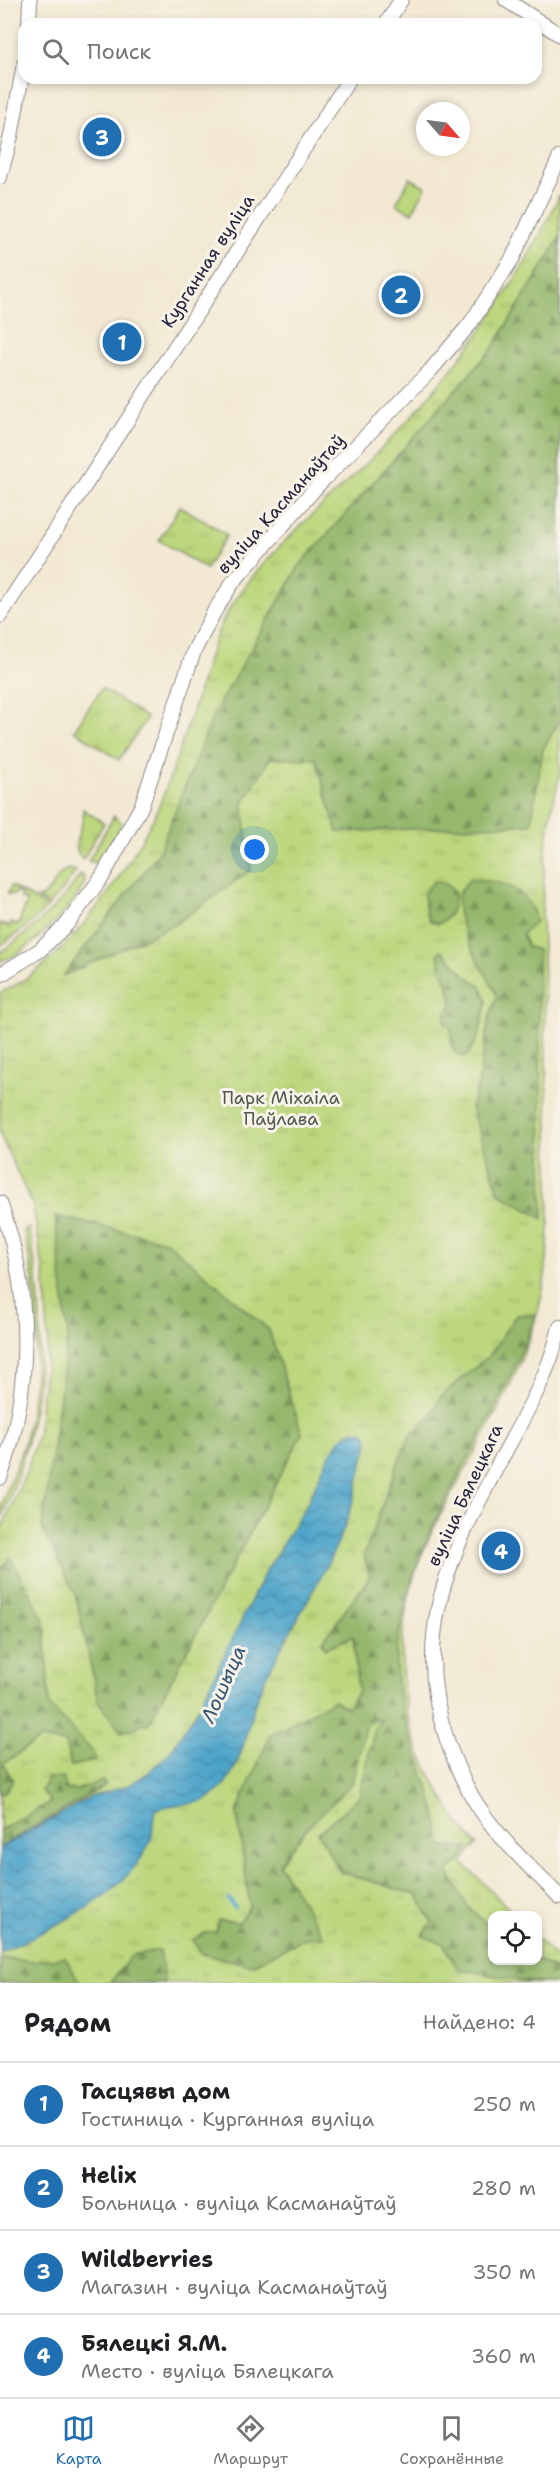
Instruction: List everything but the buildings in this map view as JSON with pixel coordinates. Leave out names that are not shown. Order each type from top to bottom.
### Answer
[{"type":"street","points":[[29,18],[30,0]]},
{"type":"street","points":[[390,18],[401,0]]},
{"type":"street","points":[[506,0],[534,18]]},
{"type":"street","points":[[542,23],[560,35]]},
{"type":"street","points":[[0,177],[11,136],[20,84]]},
{"type":"street","name":"Курганная вуліца","points":[[0,616],[346,84]]},
{"type":"street","name":"вуліца Касманаўтаў","points":[[0,975],[40,950],[61,930],[102,877],[141,807],[194,651],[233,582],[319,484],[430,371],[470,324],[512,259],[560,157]]},
{"type":"street","points":[[0,1203],[18,1258],[24,1318],[24,1368],[16,1422],[0,1478]]},
{"type":"street","name":"вуліца Бялецкага","points":[[560,1327],[540,1384],[476,1506],[454,1555],[444,1583],[435,1622],[432,1661],[432,1682],[441,1723],[462,1778],[477,1805],[498,1832],[560,1897]]},
{"type":"green space","points":[[410,178],[426,187],[412,213],[396,204]]},
{"type":"green space","name":"Парк Міхаіла Паўлава","points":[[560,194],[560,776],[549,827],[542,915],[549,1196],[547,1260],[540,1303],[519,1364],[491,1423],[429,1538],[418,1565],[404,1623],[402,1652],[407,1711],[415,1740],[448,1807],[477,1844],[462,1862],[511,1911],[488,1911],[488,1965],[542,1965],[542,1943],[560,1962],[560,1983],[0,1983],[0,1533],[26,1472],[37,1436],[48,1343],[45,1281],[33,1207],[0,1134],[0,993],[24,980],[69,941],[90,917],[127,865],[160,803],[214,643],[232,605],[280,546],[373,457],[454,366],[479,334],[523,266]]},
{"type":"green space","points":[[560,238],[560,720],[543,749],[531,824],[337,832],[316,759],[270,758],[243,803],[251,870],[175,924],[63,976],[159,852],[215,711],[300,565],[492,349]]},
{"type":"green space","points":[[180,506],[227,535],[206,569],[159,540]]},
{"type":"green space","points":[[102,688],[147,718],[119,760],[74,730]]},
{"type":"green space","points":[[83,809],[104,823],[83,859],[76,848]]},
{"type":"green space","points":[[114,816],[122,823],[102,858],[96,863],[88,861]]},
{"type":"green space","points":[[69,869],[76,871],[49,905],[37,898],[47,893],[60,875]]},
{"type":"green space","points":[[81,874],[85,878],[83,887],[68,908],[25,948],[0,961],[0,953],[44,917]]},
{"type":"green space","points":[[470,879],[503,884],[512,888],[527,901],[536,922],[522,934],[528,947],[538,950],[543,1219],[499,1193],[471,1107],[478,1085],[489,1019],[497,995],[470,946],[460,919],[459,895]]},
{"type":"green space","points":[[434,881],[448,885],[455,894],[451,912],[438,924],[430,921],[426,913],[424,893]]},
{"type":"green space","points":[[11,886],[48,907],[30,924],[0,946],[0,923],[10,927],[11,923],[18,925],[27,901],[20,898],[21,894],[16,892],[14,895],[8,894]]},
{"type":"green space","points":[[440,951],[443,951],[465,975],[481,986],[487,1001],[478,1038],[467,1056],[464,1057],[452,1048],[450,1026],[445,1023],[446,1010],[452,1005],[450,990],[439,962]]},
{"type":"green space","points":[[55,1216],[166,1241],[269,1330],[302,1434],[149,1723],[121,1732],[98,1701],[76,1596],[42,1528],[68,1337]]},
{"type":"green space","points":[[29,1228],[36,1267],[39,1305],[38,1378],[25,1449],[0,1522],[6,1491],[25,1439],[34,1387],[35,1308],[24,1230]]},
{"type":"green space","points":[[516,1315],[535,1315],[503,1391],[445,1500],[414,1575],[397,1649],[398,1687],[406,1723],[435,1810],[441,1846],[469,1848],[458,1863],[448,1871],[468,1907],[488,1924],[488,1965],[542,1965],[542,1962],[560,1973],[560,1983],[535,1983],[458,1969],[444,1944],[422,1936],[432,1922],[417,1895],[340,1872],[318,1833],[359,1797],[375,1727],[381,1720],[375,1719],[365,1727],[352,1783],[307,1828],[279,1864],[324,1937],[305,1938],[252,1965],[202,1954],[192,1940],[205,1933],[216,1932],[218,1920],[239,1922],[250,1906],[237,1812],[270,1735],[334,1700],[347,1708],[358,1692],[353,1636],[326,1648],[322,1642],[370,1577],[364,1555],[397,1465],[411,1434],[429,1418],[442,1395],[490,1355]]},
{"type":"green space","points":[[10,1557],[45,1621],[49,1705],[93,1752],[95,1761],[71,1766],[65,1743],[40,1739],[3,1764],[13,1780],[5,1792],[0,1793],[0,1571]]},
{"type":"green space","points":[[64,1777],[65,1789],[76,1790],[103,1781],[106,1785],[0,1847],[0,1830],[51,1802],[41,1791],[48,1778]]},
{"type":"green space","points":[[160,1950],[164,1983],[110,1983],[132,1955]]},
{"type":"green space","points":[[65,1957],[80,1983],[0,1983],[0,1958],[34,1961]]},
{"type":"water","name":"Лошыца","points":[[354,1430],[364,1432],[368,1443],[347,1521],[330,1559],[260,1690],[241,1753],[230,1776],[214,1795],[206,1800],[155,1810],[150,1842],[138,1862],[123,1880],[85,1909],[0,1953],[0,1848],[91,1797],[129,1785],[148,1773],[170,1752],[199,1707],[262,1578],[308,1502],[326,1461],[340,1440]]},
{"type":"waterway","points":[[229,1900],[235,1907]]},
{"type":"place","name":"Wildberries","points":[[102,137]]},
{"type":"place","name":"Helix","points":[[401,295]]},
{"type":"place","name":"Гасцявы дом","points":[[122,342]]},
{"type":"place","name":"Бялецкі Я.М.","points":[[501,1551]]}]
